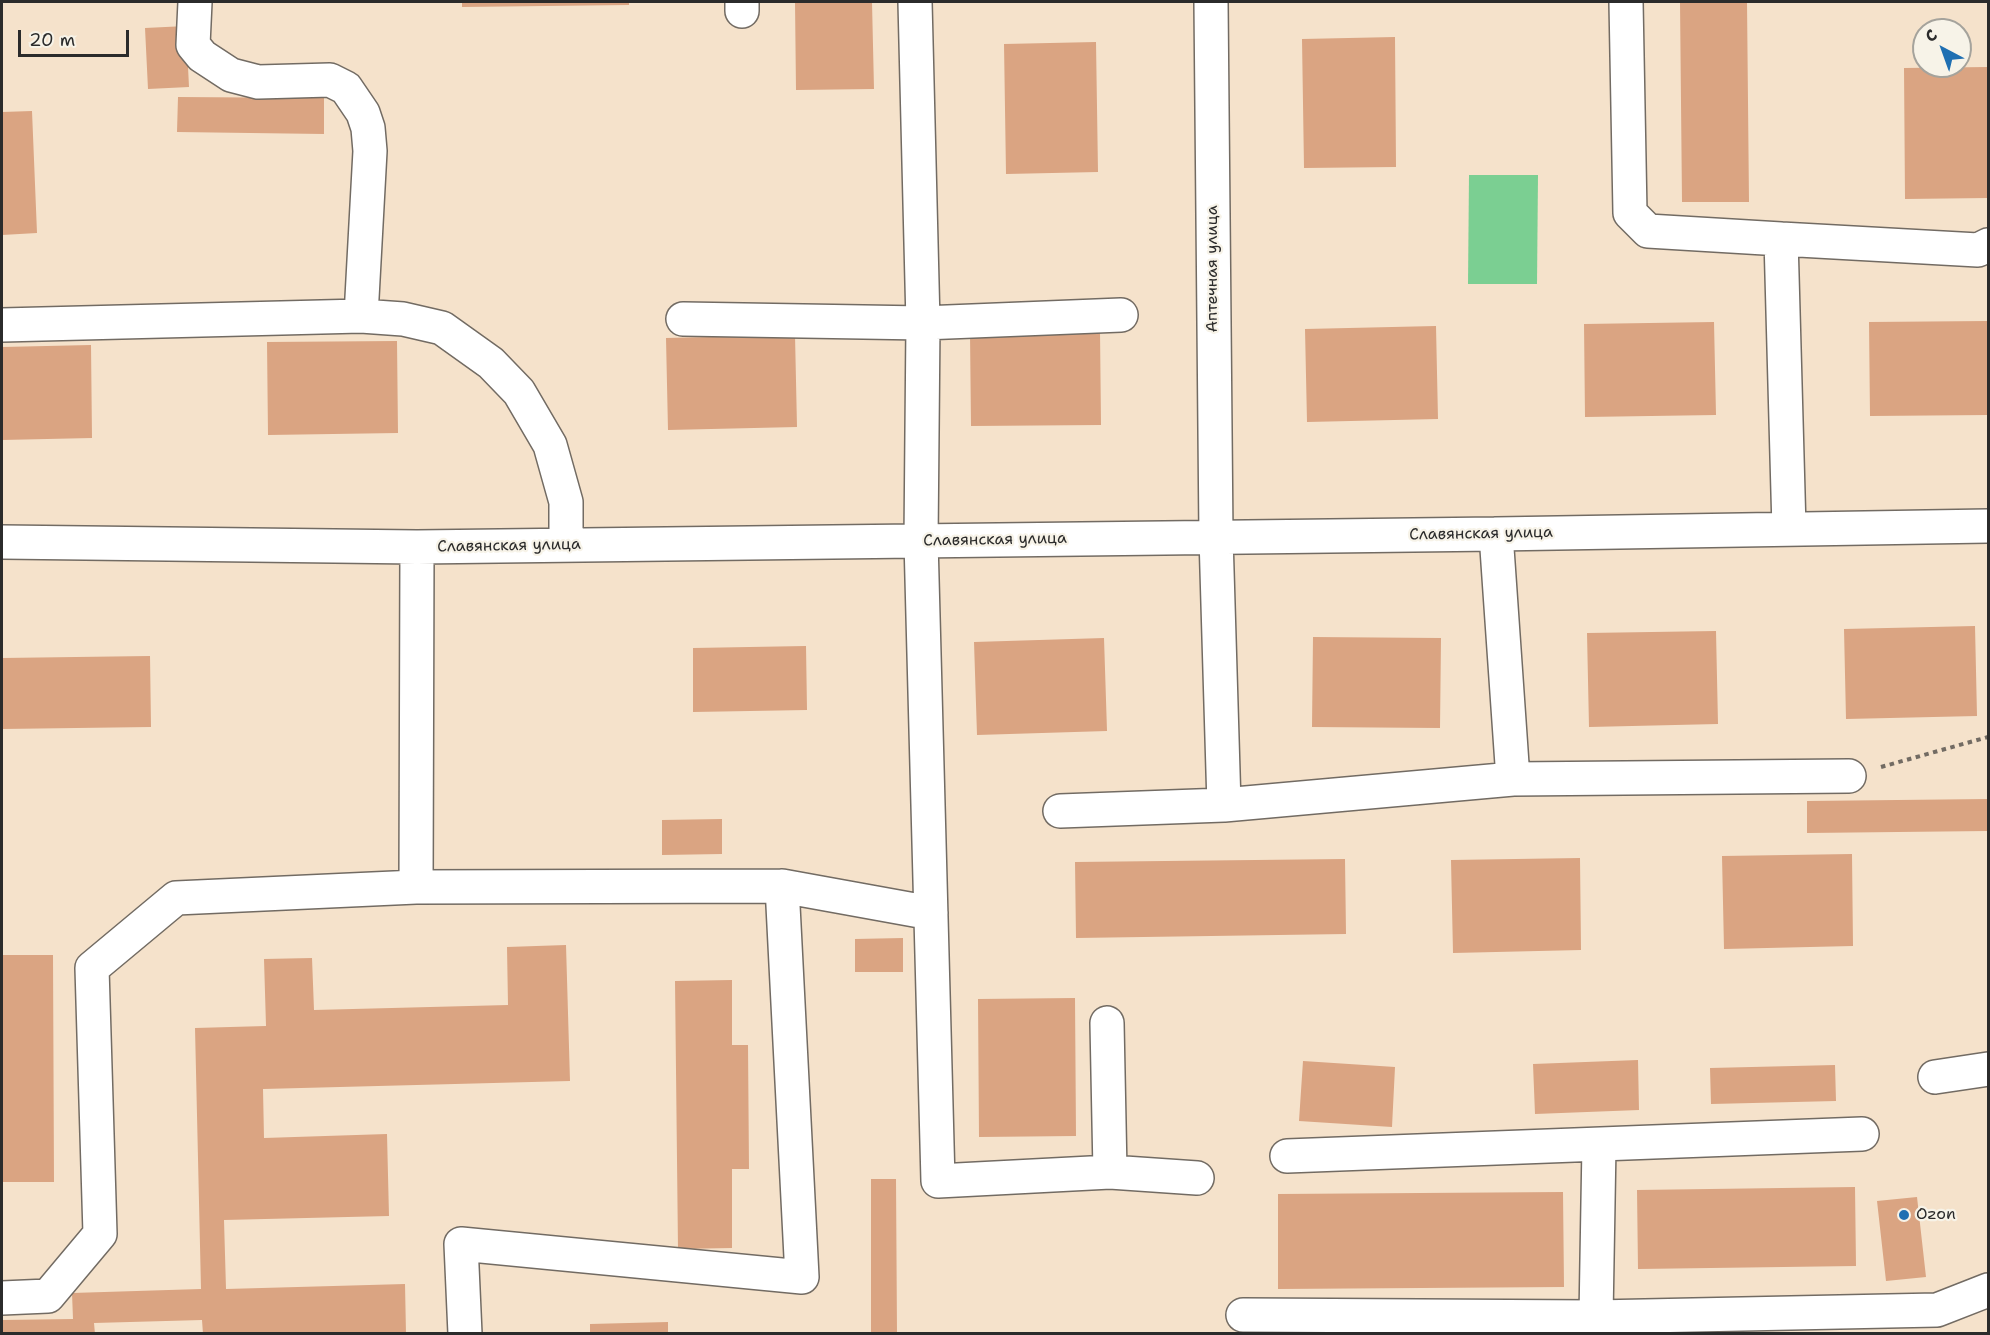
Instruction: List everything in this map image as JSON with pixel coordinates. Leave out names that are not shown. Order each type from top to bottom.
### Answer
[{"type":"street","points":[[195,2],[193,45],[202,56],[231,75],[258,82],[330,80],[346,88],[363,113],[368,128],[370,152],[361,316]]},
{"type":"street","points":[[915,2],[922,322],[921,541],[938,1180],[1110,1172],[1197,1178]]},
{"type":"street","name":"Аптечная улица","points":[[1211,2],[1216,537],[1224,805]]},
{"type":"street","points":[[1626,2],[1630,213],[1648,231],[1978,250],[1989,245]]},
{"type":"street","points":[[1781,239],[1789,530]]},
{"type":"street","points":[[683,319],[922,322],[1121,315]]},
{"type":"street","points":[[2,325],[361,316],[403,318],[442,328],[491,363],[519,392],[550,445],[566,502],[566,545]]},
{"type":"street","name":"Славянская улица","points":[[2,542],[417,547],[1989,526]]},
{"type":"street","points":[[1496,534],[1513,779]]},
{"type":"street","points":[[416,887],[417,547]]},
{"type":"street","points":[[1060,811],[1224,805],[1513,779],[1849,776]]},
{"type":"street","points":[[2,1298],[48,1296],[100,1234],[92,968],[176,898],[416,887],[782,886],[932,913]]},
{"type":"street","points":[[465,1334],[461,1244],[802,1277],[782,886]]},
{"type":"street","points":[[1107,1023],[1110,1172]]},
{"type":"street","points":[[1935,1077],[1989,1069]]},
{"type":"street","points":[[1287,1156],[1862,1134]]},
{"type":"street","points":[[1596,1317],[1599,1145]]},
{"type":"street","points":[[1243,1315],[1596,1317],[1937,1310],[1989,1290]]},
{"type":"path","points":[[1849,776],[1989,737]]},
{"type":"green space","points":[[1469,175],[1538,175],[1537,284],[1468,284]]},
{"type":"building","points":[[462,2],[629,2],[629,5],[462,7]]},
{"type":"building","points":[[795,2],[872,2],[874,89],[796,90]]},
{"type":"building","points":[[1680,2],[1747,2],[1749,202],[1682,202]]},
{"type":"building","points":[[186,26],[189,87],[148,89],[145,28]]},
{"type":"building","points":[[1395,37],[1396,167],[1304,168],[1302,39]]},
{"type":"building","points":[[1096,42],[1098,172],[1006,174],[1004,44]]},
{"type":"building","points":[[1972,67],[1988,67],[1988,198],[1905,199],[1904,68],[1912,68],[1912,78],[1972,78]]},
{"type":"building","points":[[178,97],[324,98],[324,134],[177,132]]},
{"type":"building","points":[[32,111],[37,233],[2,235],[2,112]]},
{"type":"building","points":[[1988,321],[1988,415],[1870,416],[1869,322]]},
{"type":"building","points":[[1714,322],[1716,415],[1585,417],[1584,324]]},
{"type":"building","points":[[1436,326],[1438,419],[1307,422],[1305,329]]},
{"type":"building","points":[[1100,331],[1101,425],[971,426],[970,333]]},
{"type":"building","points":[[795,335],[797,427],[668,430],[666,338]]},
{"type":"building","points":[[397,341],[398,433],[268,435],[267,342]]},
{"type":"building","points":[[91,345],[92,438],[2,440],[2,347]]},
{"type":"building","points":[[1975,626],[1977,716],[1846,719],[1844,629]]},
{"type":"building","points":[[1716,631],[1718,724],[1589,727],[1587,633]]},
{"type":"building","points":[[1313,637],[1441,638],[1440,728],[1312,727]]},
{"type":"building","points":[[1104,638],[1107,731],[977,735],[974,642]]},
{"type":"building","points":[[806,646],[807,710],[693,712],[693,648]]},
{"type":"building","points":[[150,656],[151,727],[2,729],[2,658]]},
{"type":"building","points":[[1988,799],[1988,831],[1807,833],[1807,801]]},
{"type":"building","points":[[722,819],[722,854],[662,855],[662,820]]},
{"type":"building","points":[[1852,854],[1853,946],[1724,949],[1722,856]]},
{"type":"building","points":[[1580,858],[1581,950],[1453,953],[1451,860]]},
{"type":"building","points":[[1345,859],[1346,934],[1076,938],[1075,862]]},
{"type":"building","points":[[903,938],[903,972],[855,972],[855,939]]},
{"type":"building","points":[[566,945],[570,1081],[263,1089],[264,1138],[387,1134],[389,1216],[224,1220],[226,1289],[405,1284],[406,1334],[203,1334],[202,1320],[94,1323],[95,1334],[2,1334],[2,1320],[73,1319],[72,1293],[201,1289],[195,1028],[266,1026],[264,959],[312,958],[314,1010],[508,1005],[507,947]]},
{"type":"building","points":[[2,955],[53,955],[54,1182],[2,1182]]},
{"type":"building","points":[[732,980],[732,1045],[748,1045],[749,1169],[732,1169],[732,1248],[678,1249],[675,981]]},
{"type":"building","points":[[1075,998],[1076,1136],[979,1137],[978,999]]},
{"type":"building","points":[[1638,1060],[1639,1110],[1535,1114],[1533,1064]]},
{"type":"building","points":[[1303,1061],[1395,1067],[1392,1127],[1299,1121]]},
{"type":"building","points":[[1835,1065],[1836,1101],[1711,1104],[1710,1068]]},
{"type":"building","points":[[871,1179],[896,1179],[897,1334],[871,1334]]},
{"type":"building","points":[[1855,1187],[1856,1266],[1638,1269],[1637,1190]]},
{"type":"building","points":[[1563,1192],[1564,1287],[1278,1289],[1278,1194]]},
{"type":"building","points":[[1917,1197],[1926,1277],[1886,1281],[1877,1201]]},
{"type":"building","points":[[668,1322],[668,1334],[590,1334],[590,1324]]},
{"type":"place","name":"Ozon","points":[[1904,1215]]}]
